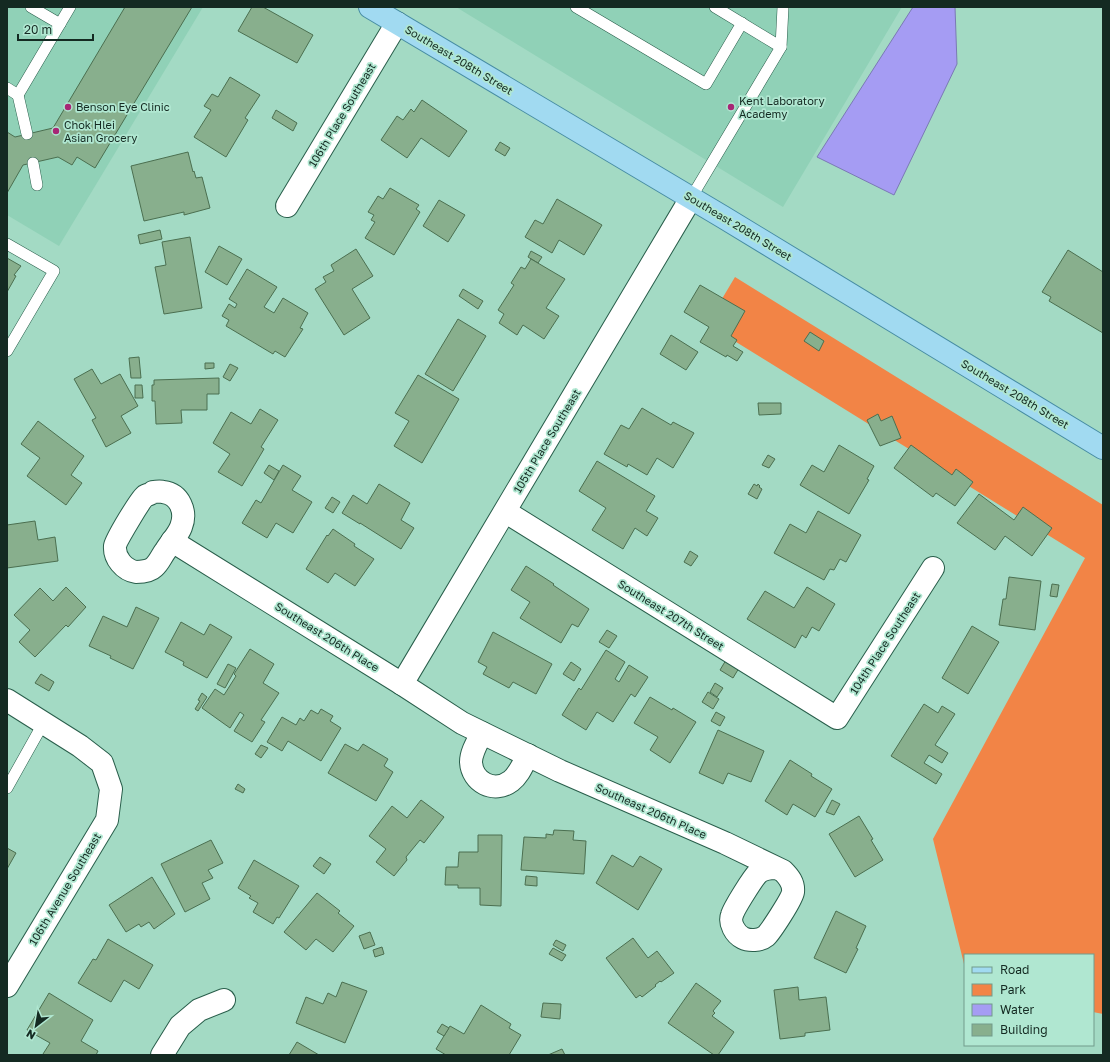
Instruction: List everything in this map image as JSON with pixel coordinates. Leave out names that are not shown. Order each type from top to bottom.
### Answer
[{"type":"main road","name":"Southeast 208th Street","points":[[370,7],[691,198],[1103,448]]},
{"type":"street","name":"106th Place Southeast","points":[[287,206],[397,23]]},
{"type":"street","name":"105th Place Southeast","points":[[402,684],[506,512],[691,198]]},
{"type":"street","name":"Southeast 207th Street","points":[[506,512],[837,718]]},
{"type":"street","name":"Southeast 206th Place","points":[[172,541],[462,723],[560,771],[725,843],[775,868]]},
{"type":"street","name":"104th Place Southeast","points":[[837,718],[933,568]]},
{"type":"street","points":[[7,700],[44,722]]},
{"type":"street","name":"106th Avenue Southeast","points":[[7,986],[107,820],[111,789],[102,763],[44,722]]},
{"type":"street","points":[[482,733],[471,760],[472,770],[477,778],[484,784],[494,787],[504,786],[512,781],[518,774],[528,755]]},
{"type":"street","points":[[162,1055],[180,1026],[198,1010],[224,1000]]},
{"type":"lane","points":[[31,7],[60,24]]},
{"type":"lane","points":[[27,134],[18,95],[70,7]]},
{"type":"lane","points":[[576,7],[706,84],[742,23]]},
{"type":"lane","points":[[715,7],[781,47]]},
{"type":"lane","points":[[691,198],[781,47],[783,7]]},
{"type":"lane","points":[[7,88],[18,95]]},
{"type":"lane","points":[[33,163],[36,185]]},
{"type":"lane","points":[[7,244],[54,271],[7,351]]},
{"type":"lane","points":[[7,788],[44,722]]},
{"type":"shaded area","points":[[7,7],[203,7],[59,246],[7,215]]},
{"type":"shaded area","name":"Kent Laboratory Academy","points":[[456,7],[902,7],[783,207]]},
{"type":"green space","points":[[735,277],[1103,505],[1103,1014],[1094,1012],[1094,954],[964,954],[964,964],[933,839],[1085,558],[707,324]]},
{"type":"water","points":[[913,7],[955,7],[957,64],[894,195],[817,157]]},
{"type":"building","points":[[125,7],[192,7],[95,168],[77,157],[72,165],[58,157],[23,165],[7,193],[7,132],[15,137],[53,128]]},
{"type":"building","points":[[252,7],[263,7],[313,35],[297,63],[238,31]]},
{"type":"building","points":[[230,77],[260,95],[245,118],[248,120],[226,157],[194,137],[211,110],[204,106],[212,94],[218,97]]},
{"type":"building","points":[[422,100],[467,131],[449,157],[421,138],[407,158],[381,140],[397,116],[403,120],[411,109],[414,112]]},
{"type":"building","points":[[276,110],[297,123],[293,131],[272,118]]},
{"type":"building","points":[[500,142],[510,148],[505,156],[495,150]]},
{"type":"building","points":[[188,152],[196,178],[202,177],[210,208],[184,215],[184,212],[144,221],[131,166]]},
{"type":"building","points":[[390,188],[419,205],[416,209],[420,212],[394,255],[365,238],[375,222],[371,220],[374,215],[368,212],[378,196],[383,199]]},
{"type":"building","points":[[557,199],[602,225],[584,255],[559,240],[552,253],[525,237],[535,220],[543,224]]},
{"type":"building","points":[[439,200],[465,215],[448,242],[423,226]]},
{"type":"building","points":[[160,230],[162,239],[140,244],[138,235]]},
{"type":"building","points":[[190,237],[202,308],[164,314],[155,267],[166,265],[162,242]]},
{"type":"building","points":[[219,246],[242,259],[227,285],[205,272]]},
{"type":"building","points":[[356,249],[373,276],[352,289],[370,318],[344,335],[315,289],[326,282],[323,277],[334,271],[331,265]]},
{"type":"building","points":[[1068,250],[1103,272],[1103,333],[1049,301],[1051,297],[1042,292]]},
{"type":"building","points":[[531,251],[542,257],[538,263],[528,257]]},
{"type":"building","points":[[7,258],[21,266],[14,275],[16,276],[7,292]]},
{"type":"building","points":[[531,259],[565,279],[546,308],[559,316],[544,339],[523,325],[517,335],[499,323],[504,314],[498,310],[514,285],[511,283],[521,267],[525,269]]},
{"type":"building","points":[[247,269],[277,287],[264,307],[274,313],[283,298],[308,313],[300,328],[303,329],[285,357],[275,351],[273,354],[226,326],[229,320],[222,316],[229,304],[235,308],[237,304],[229,299]]},
{"type":"building","points":[[700,285],[745,311],[731,336],[737,340],[733,346],[743,352],[737,361],[727,355],[726,357],[700,342],[709,327],[684,312]]},
{"type":"building","points":[[463,289],[483,301],[478,309],[459,296]]},
{"type":"building","points":[[458,319],[486,336],[453,391],[425,374]]},
{"type":"building","points":[[810,332],[824,341],[819,351],[804,341]]},
{"type":"building","points":[[671,335],[698,352],[686,370],[660,354]]},
{"type":"building","points":[[139,357],[141,378],[131,378],[129,358]]},
{"type":"building","points":[[205,363],[214,363],[214,368],[205,369]]},
{"type":"building","points":[[230,364],[238,368],[230,381],[223,377]]},
{"type":"building","points":[[92,369],[101,384],[120,374],[138,406],[121,416],[131,433],[106,447],[92,420],[96,418],[74,379]]},
{"type":"building","points":[[418,375],[459,399],[422,463],[394,446],[409,421],[395,413]]},
{"type":"building","points":[[219,378],[219,394],[207,394],[207,410],[181,410],[182,423],[156,424],[155,401],[152,401],[152,385],[154,385],[154,380]]},
{"type":"building","points":[[135,385],[142,385],[143,398],[135,398]]},
{"type":"building","points":[[758,403],[781,403],[781,414],[759,415]]},
{"type":"building","points":[[642,408],[671,425],[673,422],[694,433],[673,468],[657,458],[647,475],[628,464],[627,467],[604,454],[621,425],[629,429]]},
{"type":"building","points":[[260,409],[278,420],[261,447],[264,449],[242,486],[218,472],[230,454],[213,443],[231,412],[251,424]]},
{"type":"building","points":[[878,414],[881,421],[892,416],[901,438],[880,446],[867,420]]},
{"type":"building","points":[[38,421],[84,456],[71,475],[82,483],[66,505],[27,476],[40,458],[21,444]]},
{"type":"building","points":[[839,445],[874,466],[867,479],[869,480],[849,514],[800,485],[812,465],[824,472]]},
{"type":"building","points":[[911,445],[952,475],[956,469],[973,482],[955,506],[936,493],[933,497],[894,468]]},
{"type":"building","points":[[768,455],[775,459],[769,468],[762,465]]},
{"type":"building","points":[[597,461],[655,496],[646,511],[658,518],[647,536],[635,528],[623,549],[592,530],[606,508],[579,491]]},
{"type":"building","points":[[269,465],[279,471],[274,480],[264,473]]},
{"type":"building","points":[[283,465],[301,476],[292,490],[312,502],[293,533],[276,523],[267,538],[242,523],[256,500],[261,503]]},
{"type":"building","points":[[379,484],[410,503],[401,520],[414,528],[401,549],[342,513],[353,495],[367,504]]},
{"type":"building","points":[[754,484],[757,486],[758,484],[762,489],[757,499],[748,494]]},
{"type":"building","points":[[979,494],[1014,520],[1023,507],[1052,528],[1032,556],[1005,536],[995,550],[957,523]]},
{"type":"building","points":[[332,497],[340,502],[333,513],[325,508]]},
{"type":"building","points":[[818,511],[861,535],[846,562],[840,559],[834,570],[830,569],[824,580],[774,553],[790,524],[806,533]]},
{"type":"building","points":[[35,521],[38,540],[55,537],[58,561],[7,568],[7,525]]},
{"type":"building","points":[[333,529],[355,544],[354,546],[374,559],[355,586],[335,573],[328,583],[306,569],[327,535],[328,536]]},
{"type":"building","points":[[690,551],[698,556],[691,566],[684,562]]},
{"type":"building","points":[[526,566],[589,609],[578,627],[572,624],[561,643],[520,618],[530,602],[511,590]]},
{"type":"building","points":[[1009,577],[1041,581],[1035,630],[999,625],[1003,599],[1006,599]]},
{"type":"building","points":[[1052,584],[1059,585],[1057,597],[1050,596]]},
{"type":"building","points":[[66,587],[86,607],[68,627],[66,625],[35,657],[19,642],[30,630],[14,615],[40,588],[53,601]]},
{"type":"building","points":[[807,587],[835,604],[819,631],[812,627],[806,638],[802,635],[795,648],[747,619],[765,591],[794,608]]},
{"type":"building","points":[[136,607],[159,618],[133,669],[110,658],[111,656],[89,646],[103,616],[127,627]]},
{"type":"building","points":[[181,622],[204,635],[210,624],[232,637],[207,678],[183,665],[184,662],[165,652]]},
{"type":"building","points":[[972,626],[999,642],[968,694],[942,678]]},
{"type":"building","points":[[607,630],[617,636],[609,648],[599,642]]},
{"type":"building","points":[[493,632],[552,664],[536,694],[513,682],[509,688],[483,674],[487,667],[478,662]]},
{"type":"building","points":[[250,649],[274,664],[263,683],[279,693],[261,720],[265,722],[252,742],[234,731],[244,715],[240,712],[230,728],[202,708],[215,689],[224,695],[236,676],[234,674]]},
{"type":"building","points":[[606,650],[625,662],[615,679],[619,682],[629,665],[648,677],[635,697],[631,694],[613,722],[597,712],[586,730],[562,715],[579,688],[581,690]]},
{"type":"building","points":[[726,660],[739,668],[733,678],[720,670]]},
{"type":"building","points":[[571,662],[581,669],[574,681],[563,674]]},
{"type":"building","points":[[228,664],[236,668],[225,688],[217,684]]},
{"type":"building","points":[[41,674],[54,682],[49,691],[35,683]]},
{"type":"building","points":[[715,683],[723,688],[717,697],[710,692]]},
{"type":"building","points":[[708,692],[719,699],[713,709],[702,702]]},
{"type":"building","points":[[202,693],[207,697],[198,711],[195,709],[200,701],[198,700]]},
{"type":"building","points":[[650,697],[672,710],[673,708],[696,722],[670,763],[650,750],[658,737],[634,723]]},
{"type":"building","points":[[924,704],[938,713],[942,706],[955,714],[935,745],[948,753],[942,763],[929,755],[924,763],[942,774],[936,784],[891,756]]},
{"type":"building","points":[[321,709],[333,716],[330,721],[341,728],[321,761],[288,741],[282,751],[267,742],[282,717],[296,725],[300,718],[304,721],[311,710],[318,714]]},
{"type":"building","points":[[716,712],[725,717],[720,726],[711,721]]},
{"type":"building","points":[[718,730],[764,751],[751,782],[728,773],[723,784],[699,773]]},
{"type":"building","points":[[345,744],[358,751],[363,744],[388,759],[384,766],[393,772],[376,801],[328,773]]},
{"type":"building","points":[[261,745],[268,748],[261,758],[255,754]]},
{"type":"building","points":[[790,760],[812,774],[811,776],[832,789],[815,817],[793,804],[787,815],[765,801]]},
{"type":"building","points":[[238,784],[245,789],[243,793],[235,789]]},
{"type":"building","points":[[421,800],[444,817],[424,843],[420,840],[406,857],[407,860],[394,876],[376,862],[386,849],[369,836],[392,806],[407,818]]},
{"type":"building","points":[[832,800],[840,804],[834,815],[826,812]]},
{"type":"building","points":[[859,816],[873,839],[871,840],[883,860],[855,877],[829,834]]},
{"type":"building","points":[[554,830],[574,831],[573,840],[586,841],[584,874],[521,870],[524,837],[546,838],[546,834],[553,835]]},
{"type":"building","points":[[478,835],[502,835],[501,906],[480,905],[480,888],[458,888],[458,885],[445,885],[446,867],[458,867],[459,852],[478,852]]},
{"type":"building","points":[[211,840],[223,863],[208,870],[213,878],[202,883],[210,899],[185,912],[161,864]]},
{"type":"building","points":[[7,848],[16,853],[7,869]]},
{"type":"building","points":[[612,855],[633,867],[640,856],[662,869],[638,910],[596,883]]},
{"type":"building","points":[[320,857],[331,864],[324,874],[313,866]]},
{"type":"building","points":[[254,860],[299,886],[279,918],[277,917],[273,924],[253,912],[258,903],[249,898],[251,896],[238,888]]},
{"type":"building","points":[[526,876],[537,877],[537,886],[525,885]]},
{"type":"building","points":[[152,877],[175,914],[154,929],[149,922],[141,927],[139,924],[126,932],[109,905]]},
{"type":"building","points":[[317,893],[340,911],[338,913],[354,926],[333,952],[316,939],[306,950],[284,932]]},
{"type":"building","points":[[836,911],[866,926],[856,948],[858,949],[846,973],[814,958]]},
{"type":"building","points":[[370,932],[375,945],[364,949],[359,936]]},
{"type":"building","points":[[633,938],[648,958],[657,951],[674,973],[661,982],[660,981],[642,997],[640,995],[636,998],[606,958]]},
{"type":"building","points":[[108,939],[153,965],[139,989],[124,980],[111,1002],[78,983],[93,959],[96,960]]},
{"type":"building","points":[[556,940],[566,945],[563,951],[553,945]]},
{"type":"building","points":[[382,947],[384,954],[375,957],[373,950]]},
{"type":"building","points":[[553,948],[566,955],[562,961],[549,954]]},
{"type":"building","points":[[342,982],[367,991],[345,1043],[296,1023],[306,997],[323,1004],[328,993],[336,997]]},
{"type":"building","points":[[696,983],[721,1001],[713,1011],[715,1013],[712,1016],[734,1032],[718,1055],[714,1055],[668,1023]]},
{"type":"building","points":[[798,987],[799,1000],[826,997],[830,1030],[805,1033],[805,1036],[780,1039],[774,990]]},
{"type":"building","points":[[49,993],[93,1020],[81,1041],[98,1051],[96,1055],[43,1054],[50,1043],[27,1030]]},
{"type":"building","points":[[543,1003],[561,1004],[560,1019],[541,1017]]},
{"type":"building","points":[[481,1005],[511,1024],[509,1028],[521,1035],[509,1055],[446,1055],[436,1049],[450,1026],[464,1034]]},
{"type":"building","points":[[442,1024],[449,1028],[444,1036],[437,1032]]},
{"type":"building","points":[[297,1042],[319,1055],[289,1055]]},
{"type":"building","points":[[562,1049],[565,1055],[548,1055]]},
{"type":"place","name":"Benson Eye Clinic","points":[[68,107]]},
{"type":"place","name":"Kent Laboratory Academy","points":[[731,107]]},
{"type":"place","name":"Chok Hlei Asian Grocery","points":[[56,131]]}]
